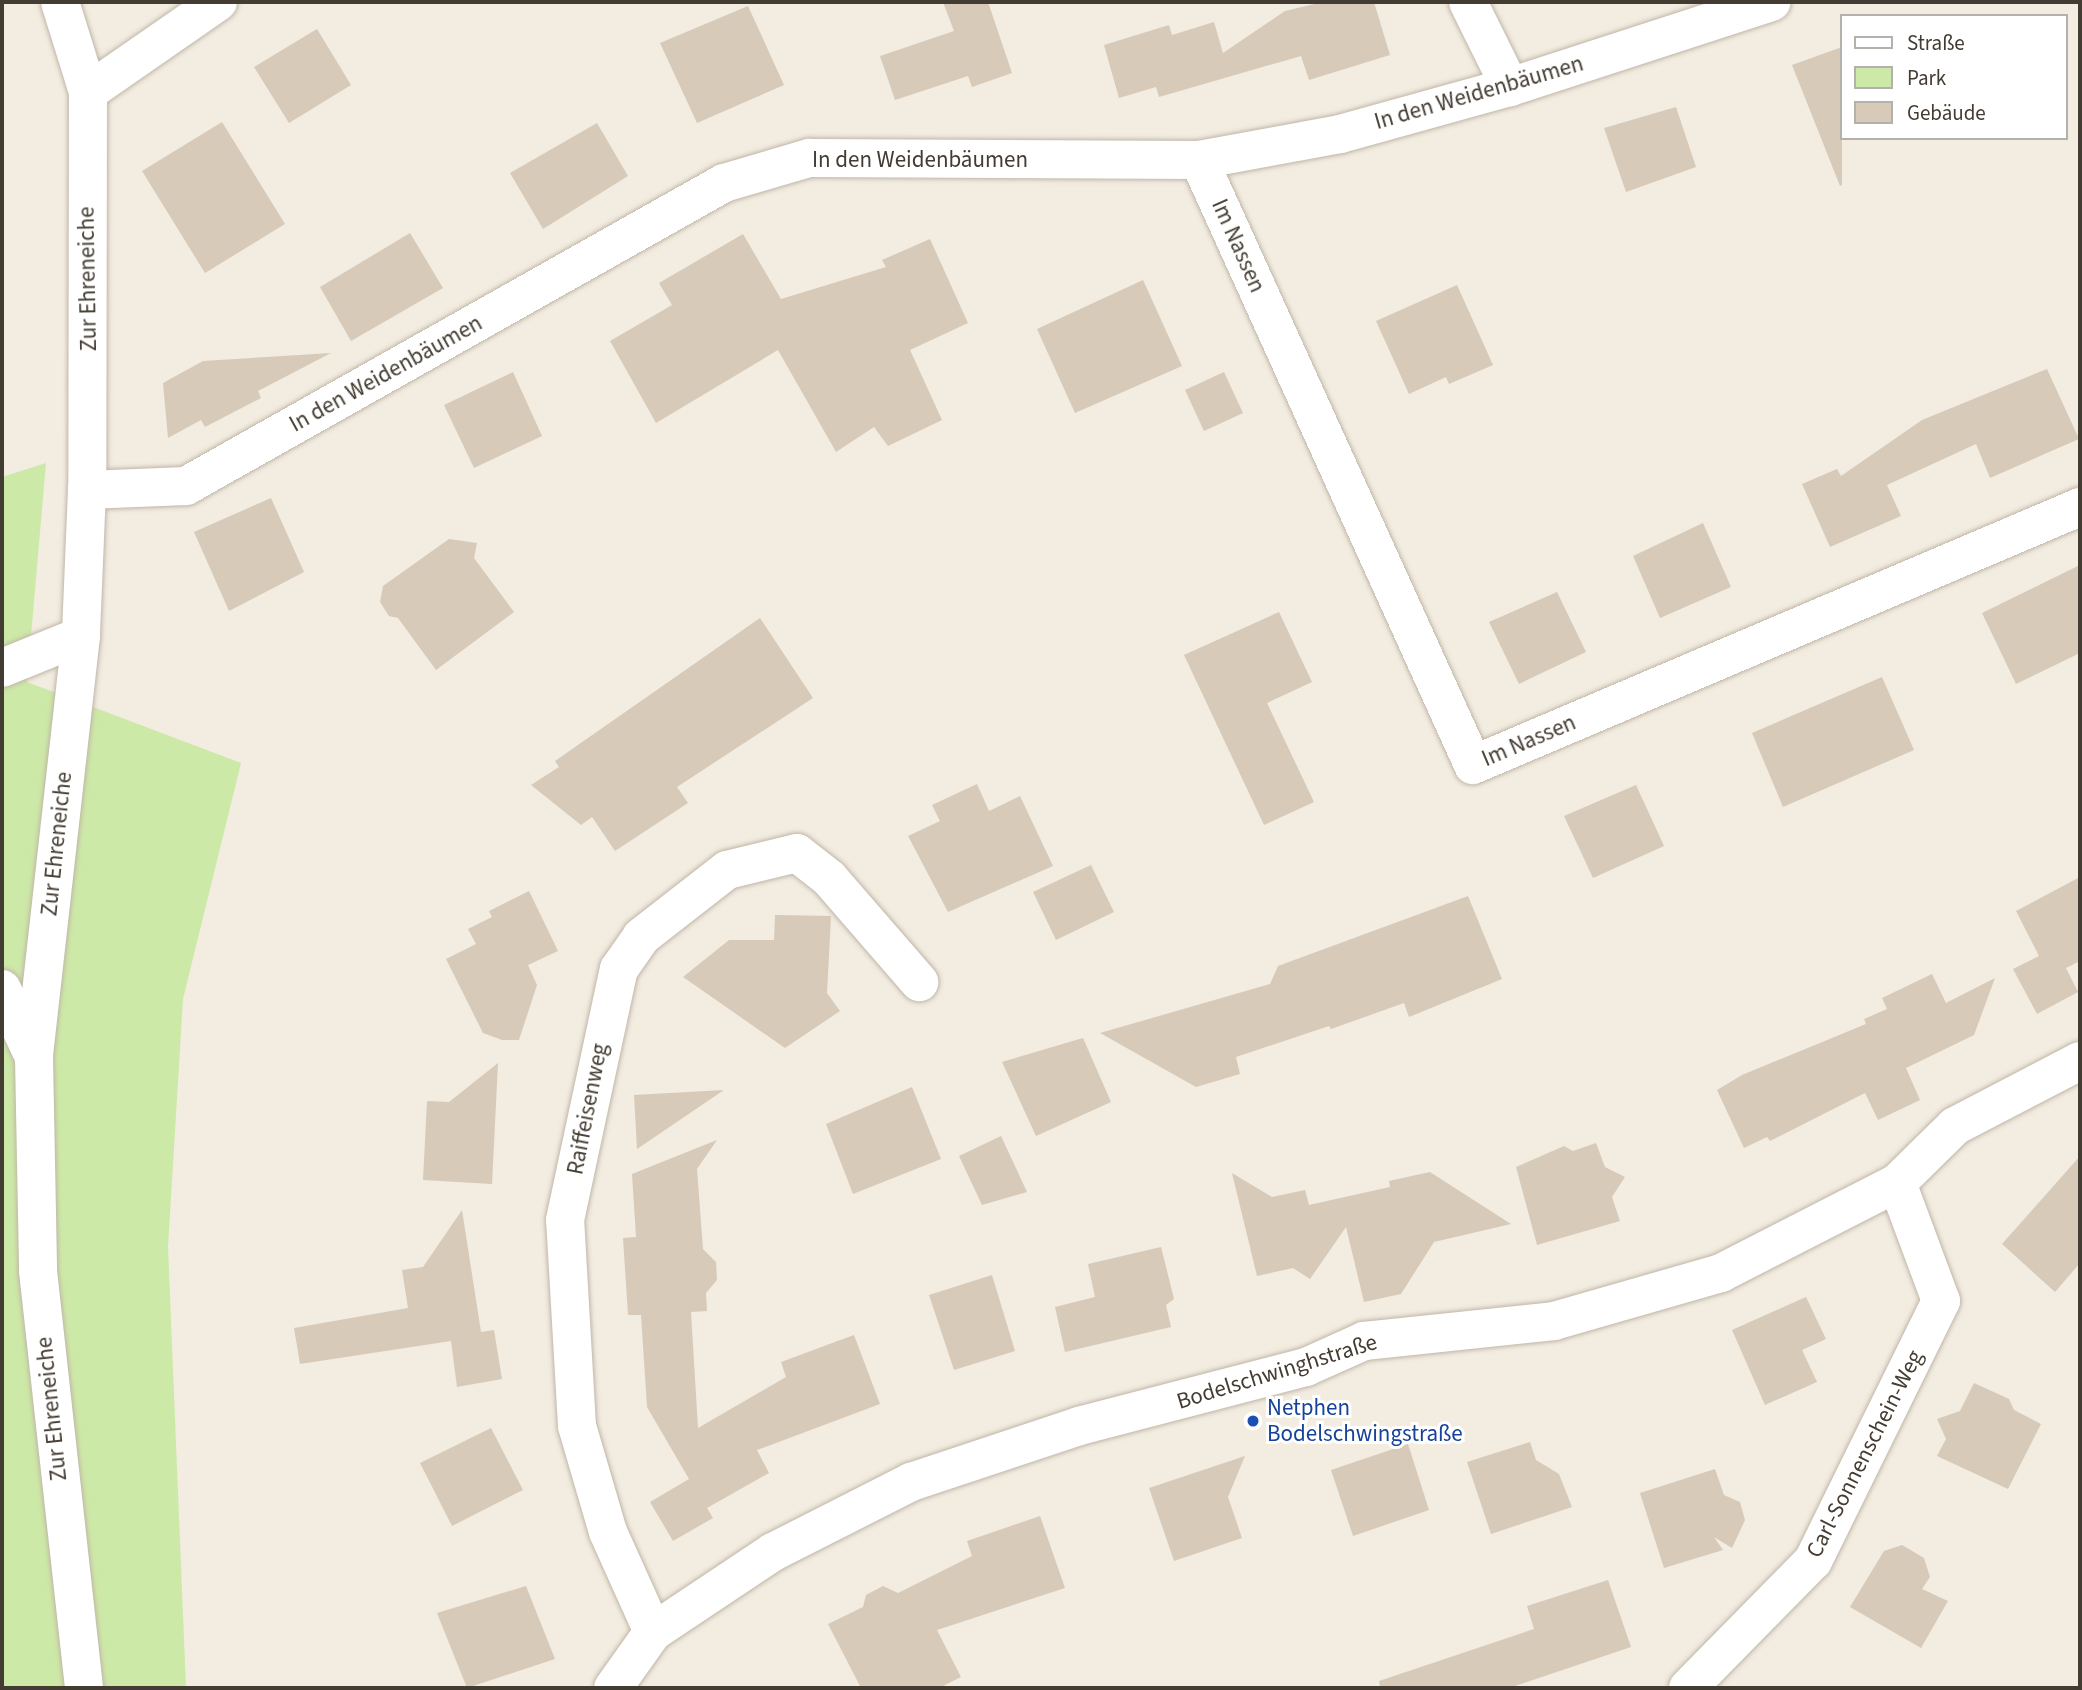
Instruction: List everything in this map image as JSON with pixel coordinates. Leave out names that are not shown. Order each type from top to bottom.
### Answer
[{"type":"street","name":"Zur Ehreneiche","points":[[60,2],[88,92],[87,490],[81,636],[34,1057],[38,1271],[76,1652],[84,1688]]},
{"type":"street","points":[[88,92],[218,2]]},
{"type":"street","points":[[1468,2],[1510,87]]},
{"type":"street","name":"In den Weidenbäumen","points":[[87,490],[186,486],[723,183],[809,158],[1199,160],[1339,134],[1510,87],[1772,2]]},
{"type":"street","name":"Im Nassen","points":[[1199,160],[1473,765],[2080,508]]},
{"type":"street","points":[[2,667],[81,636]]},
{"type":"street","name":"Raiffeisenweg","points":[[653,1632],[608,1532],[577,1426],[566,1234],[600,1044],[619,969],[641,937],[727,870],[797,853],[829,878],[919,982]]},
{"type":"street","points":[[2,989],[34,1057]]},
{"type":"street","name":"Bodelschwinghstraße","points":[[613,1688],[653,1632],[773,1552],[911,1482],[1079,1426],[1306,1367],[1364,1341],[1553,1321],[1721,1273],[1897,1183],[1955,1126],[2080,1061]]},
{"type":"street","name":"Carl-Sonnenschein-Weg","points":[[1688,1688],[1813,1561],[1941,1301],[1897,1183]]},
{"type":"green space","points":[[46,463],[27,682],[241,763],[183,999],[168,1247],[186,1688],[2,1688],[2,477]]},
{"type":"building","points":[[943,2],[988,2],[1012,73],[972,87],[968,76],[895,100],[880,56],[954,31]]},
{"type":"building","points":[[1323,2],[1374,2],[1390,55],[1309,80],[1301,56],[1159,97],[1156,87],[1119,98],[1104,45],[1169,25],[1172,35],[1214,22],[1223,53],[1285,11]]},
{"type":"building","points":[[748,6],[784,85],[697,123],[660,43]]},
{"type":"building","points":[[317,29],[351,85],[289,123],[254,67]]},
{"type":"building","points":[[1840,48],[1840,186],[1792,65]]},
{"type":"building","points":[[1676,107],[1696,167],[1626,192],[1604,128]]},
{"type":"building","points":[[222,122],[285,224],[205,273],[142,171]]},
{"type":"building","points":[[597,123],[628,176],[543,229],[510,173]]},
{"type":"building","points":[[410,233],[443,288],[351,341],[320,287]]},
{"type":"building","points":[[743,234],[781,299],[886,267],[882,260],[930,239],[968,323],[910,350],[942,420],[888,446],[874,427],[836,452],[778,350],[656,423],[610,341],[672,305],[659,283]]},
{"type":"building","points":[[1143,280],[1182,366],[1075,413],[1037,329]]},
{"type":"building","points":[[1457,285],[1493,365],[1449,384],[1446,377],[1409,394],[1376,321]]},
{"type":"building","points":[[331,353],[258,391],[261,398],[205,427],[201,420],[168,438],[163,383],[203,361]]},
{"type":"building","points":[[2047,369],[2079,439],[1990,478],[1976,444],[1887,485],[1901,516],[1830,547],[1802,484],[1837,469],[1841,476],[1922,420]]},
{"type":"building","points":[[513,372],[542,436],[474,468],[444,405]]},
{"type":"building","points":[[1224,372],[1243,413],[1204,431],[1185,390]]},
{"type":"building","points":[[271,498],[304,572],[229,611],[194,532]]},
{"type":"building","points":[[1703,523],[1731,587],[1660,618],[1633,556]]},
{"type":"building","points":[[449,539],[477,543],[474,558],[514,612],[436,670],[398,618],[389,616],[380,602],[383,586]]},
{"type":"building","points":[[2080,565],[2080,653],[2016,684],[1982,613]]},
{"type":"building","points":[[1557,592],[1586,652],[1519,684],[1489,622]]},
{"type":"building","points":[[1279,612],[1312,682],[1267,703],[1314,802],[1264,825],[1184,655]]},
{"type":"building","points":[[760,618],[813,698],[677,787],[688,803],[615,851],[592,817],[581,825],[531,785],[559,767],[555,761]]},
{"type":"building","points":[[1882,677],[1914,750],[1783,807],[1752,733]]},
{"type":"building","points":[[977,784],[989,811],[1020,796],[1053,866],[948,912],[908,836],[940,821],[932,805]]},
{"type":"building","points":[[1636,785],[1664,846],[1593,878],[1564,816]]},
{"type":"building","points":[[1091,865],[1114,912],[1056,940],[1033,892]]},
{"type":"building","points":[[2080,877],[2080,961],[2066,968],[2078,992],[2037,1014],[2013,969],[2039,956],[2016,911]]},
{"type":"building","points":[[529,891],[558,951],[528,965],[537,985],[519,1040],[502,1040],[483,1033],[446,959],[476,944],[468,929],[492,917],[489,911]]},
{"type":"building","points":[[1468,896],[1502,979],[1409,1017],[1404,1003],[1331,1029],[1329,1026],[1236,1057],[1240,1074],[1196,1087],[1100,1033],[1270,984],[1278,966]]},
{"type":"building","points":[[775,915],[831,916],[827,993],[840,1011],[785,1048],[683,977],[729,940],[774,940]]},
{"type":"building","points":[[1932,974],[1946,1003],[1995,978],[1974,1035],[1906,1068],[1920,1100],[1878,1120],[1865,1093],[1770,1141],[1767,1137],[1744,1148],[1717,1090],[1742,1075],[1866,1024],[1864,1019],[1887,1009],[1882,998]]},
{"type":"building","points":[[1083,1038],[1111,1102],[1036,1136],[1002,1062]]},
{"type":"building","points":[[498,1063],[492,1184],[423,1180],[427,1101],[449,1102]]},
{"type":"building","points":[[912,1087],[941,1159],[853,1194],[826,1124]]},
{"type":"building","points":[[724,1090],[637,1149],[634,1095]]},
{"type":"building","points":[[1001,1136],[1027,1192],[982,1205],[959,1156]]},
{"type":"building","points":[[717,1140],[697,1169],[703,1249],[716,1262],[717,1280],[706,1293],[707,1311],[691,1312],[698,1428],[786,1377],[781,1362],[854,1335],[880,1404],[757,1450],[769,1473],[707,1508],[713,1518],[673,1541],[650,1502],[689,1479],[647,1407],[641,1315],[628,1315],[623,1238],[636,1237],[632,1174]]},
{"type":"building","points":[[1596,1143],[1605,1167],[1625,1177],[1612,1197],[1620,1221],[1537,1245],[1516,1167],[1564,1146],[1573,1151]]},
{"type":"building","points":[[2080,1156],[2080,1263],[2055,1292],[2002,1244]]},
{"type":"building","points":[[1430,1172],[1511,1224],[1434,1242],[1401,1294],[1364,1302],[1346,1227],[1310,1279],[1293,1268],[1257,1276],[1232,1173],[1272,1197],[1305,1190],[1309,1205],[1390,1187],[1389,1181]]},
{"type":"building","points":[[462,1210],[481,1332],[494,1330],[502,1379],[457,1387],[451,1341],[300,1364],[294,1328],[408,1308],[402,1270],[423,1267]]},
{"type":"building","points":[[1161,1247],[1174,1299],[1166,1305],[1171,1327],[1065,1352],[1055,1307],[1095,1297],[1088,1264]]},
{"type":"building","points":[[992,1275],[1015,1351],[954,1370],[929,1295]]},
{"type":"building","points":[[1806,1297],[1826,1339],[1802,1350],[1817,1382],[1765,1405],[1732,1330]]},
{"type":"building","points":[[1974,1383],[2009,1399],[2014,1410],[2041,1424],[2008,1489],[1937,1456],[1946,1439],[1937,1419],[1960,1411]]},
{"type":"building","points":[[491,1428],[523,1490],[452,1526],[420,1463]]},
{"type":"building","points":[[1530,1442],[1536,1460],[1559,1474],[1572,1507],[1491,1534],[1467,1462]]},
{"type":"building","points":[[1408,1444],[1429,1510],[1353,1536],[1331,1470]]},
{"type":"building","points":[[1245,1456],[1228,1497],[1242,1538],[1174,1561],[1149,1488]]},
{"type":"building","points":[[1715,1469],[1724,1495],[1740,1502],[1745,1520],[1732,1548],[1714,1537],[1723,1550],[1664,1568],[1640,1493]]},
{"type":"building","points":[[1040,1516],[1065,1588],[937,1630],[961,1677],[939,1688],[861,1688],[828,1624],[863,1607],[866,1595],[883,1586],[898,1593],[972,1556],[967,1541]]},
{"type":"building","points":[[1902,1545],[1924,1558],[1930,1577],[1922,1589],[1948,1601],[1921,1648],[1850,1607],[1884,1551]]},
{"type":"building","points":[[1608,1580],[1631,1647],[1509,1688],[1380,1688],[1379,1681],[1534,1629],[1527,1606]]},
{"type":"building","points":[[526,1586],[555,1659],[467,1688],[437,1613]]},
{"type":"place","name":"Netphen Bodelschwingstraße","points":[[1253,1421]]}]
